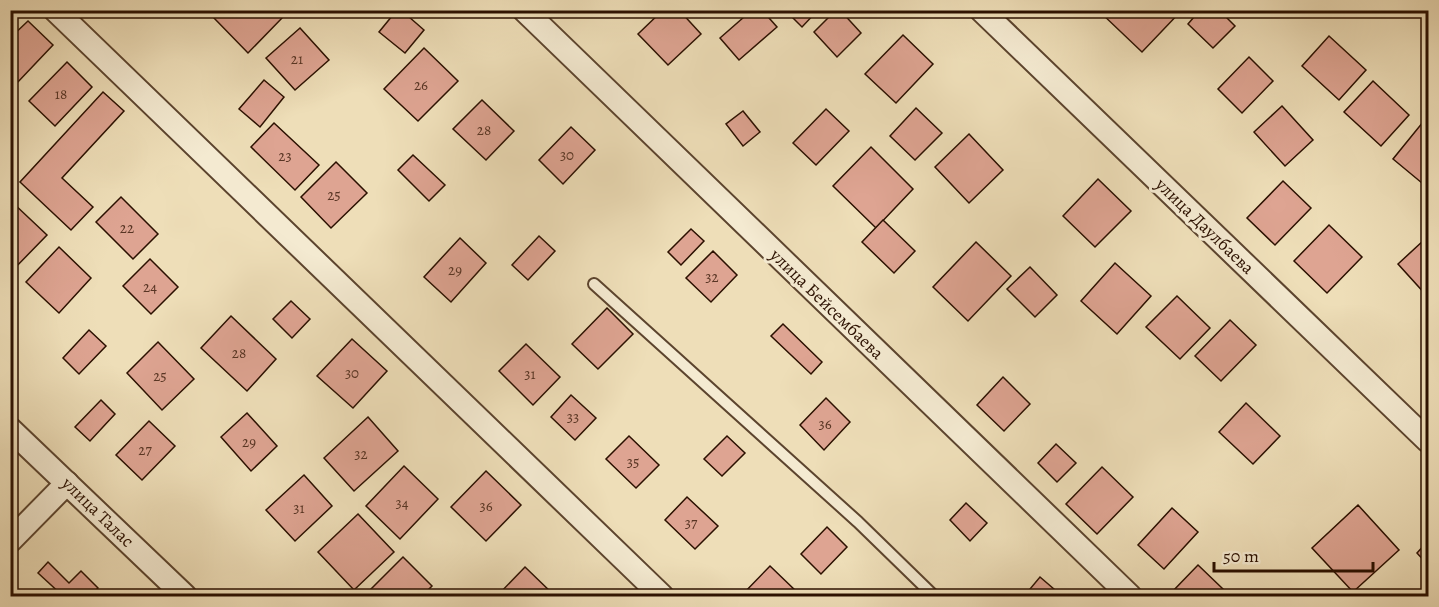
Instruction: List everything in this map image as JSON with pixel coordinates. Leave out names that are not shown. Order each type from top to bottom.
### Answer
[{"type":"street","points":[[55,10],[662,597]]},
{"type":"street","name":"улица Бейсембаева","points":[[524,10],[1130,597]]},
{"type":"street","name":"улица Даулбаева","points":[[981,10],[1428,441]]},
{"type":"street","name":"улица Талас","points":[[10,429],[185,597]]},
{"type":"street","points":[[10,541],[67,483]]},
{"type":"lane","points":[[594,285],[858,522],[934,597]]},
{"type":"building","points":[[222,10],[277,10],[283,17],[248,53],[214,18]]},
{"type":"building","points":[[397,10],[401,10],[424,30],[405,53],[379,32]]},
{"type":"building","points":[[663,10],[679,10],[701,34],[668,65],[638,34]]},
{"type":"building","points":[[752,10],[762,10],[777,27],[739,60],[720,38]]},
{"type":"building","points":[[785,10],[818,10],[802,27]]},
{"type":"building","points":[[836,10],[840,10],[861,33],[837,57],[814,32]]},
{"type":"building","points":[[1103,10],[1182,10],[1142,52],[1101,13]]},
{"type":"building","points":[[1200,10],[1219,10],[1235,26],[1213,48],[1188,24]]},
{"type":"building","points":[[28,21],[53,45],[16,84],[10,79],[10,38]]},
{"type":"building","points":[[300,28],[329,60],[295,90],[266,58]]},
{"type":"building","points":[[903,35],[933,64],[896,103],[865,74]]},
{"type":"building","points":[[1329,36],[1366,70],[1339,100],[1302,66]]},
{"type":"building","points":[[424,48],[458,81],[418,121],[384,89]]},
{"type":"building","points":[[1249,57],[1273,81],[1242,113],[1218,89]]},
{"type":"building","points":[[67,62],[92,87],[55,126],[29,101]]},
{"type":"building","points":[[264,80],[284,97],[260,127],[239,109]]},
{"type":"building","points":[[1373,81],[1409,115],[1381,146],[1344,112]]},
{"type":"building","points":[[103,92],[124,111],[62,178],[93,207],[71,230],[20,182]]},
{"type":"building","points":[[482,100],[514,131],[486,160],[453,129]]},
{"type":"building","points":[[1282,106],[1313,140],[1285,166],[1254,132]]},
{"type":"building","points":[[916,108],[942,133],[915,160],[890,136]]},
{"type":"building","points":[[826,109],[849,131],[816,165],[793,143]]},
{"type":"building","points":[[743,111],[760,132],[743,146],[726,124]]},
{"type":"building","points":[[1423,122],[1428,126],[1428,188],[1393,159]]},
{"type":"building","points":[[274,123],[319,165],[295,190],[251,147]]},
{"type":"building","points":[[571,127],[595,150],[563,184],[539,160]]},
{"type":"building","points":[[969,134],[1003,170],[969,203],[935,167]]},
{"type":"building","points":[[871,147],[913,189],[876,228],[833,186]]},
{"type":"building","points":[[413,155],[445,185],[429,201],[398,170]]},
{"type":"building","points":[[336,162],[367,193],[331,228],[301,197]]},
{"type":"building","points":[[1098,179],[1131,211],[1095,247],[1063,216]]},
{"type":"building","points":[[1283,181],[1311,208],[1275,245],[1247,218]]},
{"type":"building","points":[[121,197],[158,234],[133,259],[96,222]]},
{"type":"building","points":[[12,202],[47,235],[11,272],[10,204]]},
{"type":"building","points":[[883,220],[915,251],[894,273],[862,242]]},
{"type":"building","points":[[1329,225],[1362,257],[1327,293],[1294,261]]},
{"type":"building","points":[[691,229],[704,241],[681,265],[668,252]]},
{"type":"building","points":[[539,236],[555,251],[528,280],[512,265]]},
{"type":"building","points":[[460,238],[486,263],[451,302],[424,277]]},
{"type":"building","points":[[1424,240],[1428,244],[1427,296],[1398,264]]},
{"type":"building","points":[[976,242],[1011,276],[968,321],[933,287]]},
{"type":"building","points":[[59,247],[91,278],[59,313],[26,282]]},
{"type":"building","points":[[713,251],[737,275],[711,302],[686,278]]},
{"type":"building","points":[[150,259],[178,287],[151,314],[123,286]]},
{"type":"building","points":[[1115,263],[1151,296],[1117,334],[1081,301]]},
{"type":"building","points":[[1030,267],[1057,295],[1035,317],[1007,289]]},
{"type":"building","points":[[1177,296],[1210,328],[1180,359],[1146,327]]},
{"type":"building","points":[[291,301],[310,319],[292,338],[273,319]]},
{"type":"building","points":[[607,308],[633,334],[598,369],[572,344]]},
{"type":"building","points":[[231,316],[276,359],[247,391],[201,348]]},
{"type":"building","points":[[1230,320],[1256,345],[1221,381],[1195,356]]},
{"type":"building","points":[[783,324],[822,362],[811,374],[771,336]]},
{"type":"building","points":[[89,330],[106,346],[79,374],[63,358]]},
{"type":"building","points":[[352,339],[387,371],[353,408],[317,376]]},
{"type":"building","points":[[158,342],[194,379],[162,410],[127,373]]},
{"type":"building","points":[[526,344],[560,377],[533,405],[499,371]]},
{"type":"building","points":[[1003,377],[1030,404],[1004,431],[977,405]]},
{"type":"building","points":[[571,395],[596,418],[575,440],[551,417]]},
{"type":"building","points":[[826,398],[850,422],[824,450],[800,425]]},
{"type":"building","points":[[101,400],[115,414],[90,441],[75,427]]},
{"type":"building","points":[[1246,403],[1280,436],[1253,464],[1219,432]]},
{"type":"building","points":[[247,413],[277,446],[251,471],[221,437]]},
{"type":"building","points":[[368,417],[398,451],[354,491],[324,458]]},
{"type":"building","points":[[149,421],[175,446],[142,480],[116,455]]},
{"type":"building","points":[[629,436],[659,465],[636,488],[606,459]]},
{"type":"building","points":[[727,436],[745,453],[722,476],[704,459]]},
{"type":"building","points":[[1056,444],[1076,463],[1057,482],[1038,463]]},
{"type":"building","points":[[404,466],[438,499],[400,539],[366,506]]},
{"type":"building","points":[[1102,467],[1133,497],[1097,534],[1066,504]]},
{"type":"building","points":[[486,471],[521,505],[486,541],[451,507]]},
{"type":"building","points":[[304,475],[332,506],[295,541],[266,510]]},
{"type":"building","points":[[687,497],[718,526],[695,549],[665,520]]},
{"type":"building","points":[[966,503],[987,523],[970,541],[950,520]]},
{"type":"building","points":[[1358,505],[1399,550],[1353,592],[1312,548]]},
{"type":"building","points":[[1172,508],[1198,532],[1164,569],[1138,545]]},
{"type":"building","points":[[358,514],[394,552],[354,590],[318,552]]},
{"type":"building","points":[[827,527],[847,547],[821,574],[801,554]]},
{"type":"building","points":[[1428,541],[1428,565],[1417,553]]},
{"type":"building","points":[[403,557],[432,586],[422,596],[364,596]]},
{"type":"building","points":[[48,562],[69,583],[81,571],[98,588],[90,596],[63,596],[38,573]]},
{"type":"building","points":[[1198,565],[1223,589],[1216,596],[1177,596],[1172,592]]},
{"type":"building","points":[[770,566],[797,592],[793,596],[741,596]]},
{"type":"building","points":[[525,567],[555,596],[497,596]]},
{"type":"building","points":[[1040,577],[1062,596],[1025,595]]}]
